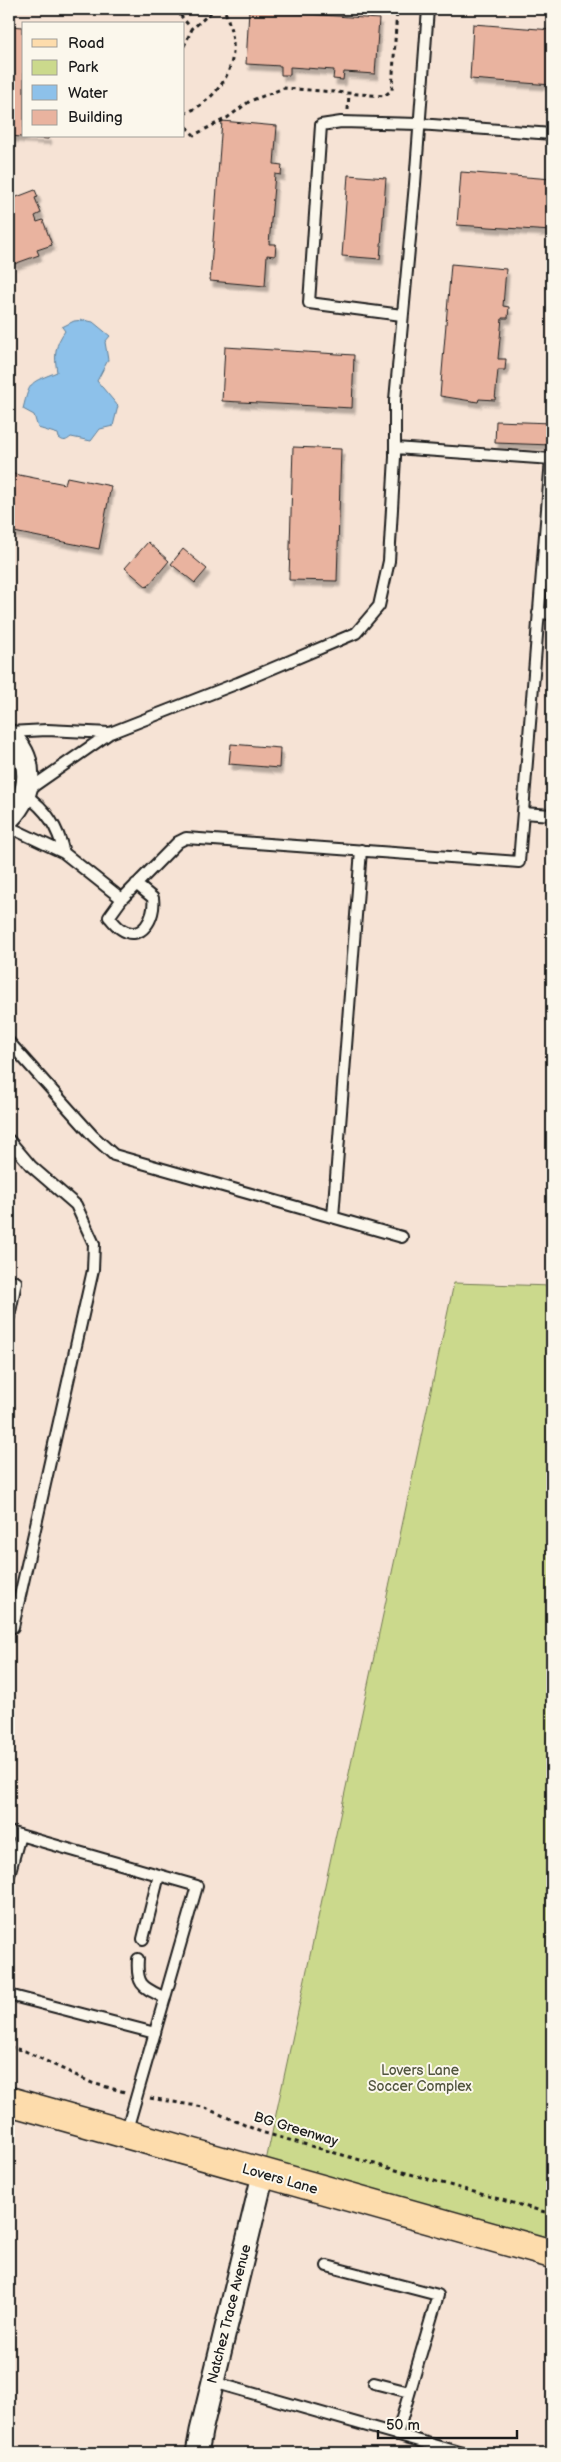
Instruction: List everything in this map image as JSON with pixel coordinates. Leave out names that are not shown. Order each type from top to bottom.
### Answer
[{"type":"main road","name":"Lovers Lane","points":[[9,2101],[552,2254]]},
{"type":"street","points":[[9,733],[26,758],[29,774],[26,793],[20,806],[9,818]]},
{"type":"street","name":"Natchez Trace Avenue","points":[[198,2453],[212,2382],[263,2174]]},
{"type":"lane","points":[[64,853],[59,834],[39,804],[26,793],[110,733],[238,683],[356,633],[379,606],[389,561],[396,448],[395,400],[416,184],[428,9]]},
{"type":"lane","points":[[402,315],[309,303],[321,125],[341,122],[419,124],[552,134]]},
{"type":"lane","points":[[136,884],[153,898],[155,909],[152,920],[142,929],[133,932],[122,930],[109,917],[136,884],[178,842],[186,838],[519,862],[551,459],[396,448]]},
{"type":"lane","points":[[538,613],[552,614]]},
{"type":"lane","points":[[9,733],[47,730],[110,733]]},
{"type":"lane","points":[[523,813],[552,815]]},
{"type":"lane","points":[[9,827],[64,853],[122,899]]},
{"type":"lane","points":[[333,1217],[361,850]]},
{"type":"lane","points":[[9,1042],[94,1136],[114,1155],[402,1237]]},
{"type":"lane","points":[[9,1140],[31,1166],[76,1205],[94,1244],[93,1270],[13,1627]]},
{"type":"lane","points":[[9,1280],[16,1282],[9,1317]]},
{"type":"lane","points":[[9,1832],[197,1886],[126,2134]]},
{"type":"lane","points":[[9,1875],[20,1835]]},
{"type":"lane","points":[[143,1939],[158,1875]]},
{"type":"lane","points":[[138,1959],[137,1976],[142,1984],[165,1998]]},
{"type":"lane","points":[[9,1995],[155,2033]]},
{"type":"lane","points":[[327,2266],[438,2295],[397,2435]]},
{"type":"lane","points":[[212,2382],[462,2453]]},
{"type":"lane","points":[[374,2383],[410,2392]]},
{"type":"path","points":[[174,9],[192,29]]},
{"type":"path","points":[[185,44],[192,29],[215,9]]},
{"type":"path","points":[[185,114],[200,106],[218,90],[223,84],[233,57],[235,41],[223,9]]},
{"type":"path","points":[[185,122],[188,129],[194,135],[227,118],[250,101],[284,88],[384,96],[392,90],[397,9]]},
{"type":"path","name":"BG Greenway","points":[[9,2047],[25,2051],[92,2083],[159,2101],[203,2106],[261,2132],[552,2214]]},
{"type":"green space","name":"Lovers Lane Soccer Complex","points":[[454,1283],[552,1286],[552,2254],[263,2175]]},
{"type":"water","points":[[84,320],[93,322],[110,336],[105,342],[108,360],[97,381],[118,406],[113,426],[100,429],[91,441],[71,437],[64,440],[59,438],[58,434],[38,428],[34,415],[23,409],[27,393],[32,384],[41,378],[57,372],[56,350],[65,331],[62,327],[74,321]]},
{"type":"building","points":[[249,10],[379,19],[375,74],[344,72],[343,80],[333,79],[334,70],[290,67],[290,75],[281,75],[281,66],[246,64]]},
{"type":"building","points":[[473,24],[552,30],[552,85],[470,79]]},
{"type":"building","points":[[9,26],[22,27],[22,137],[9,136]]},
{"type":"building","points":[[222,121],[277,126],[274,164],[282,165],[281,175],[275,174],[269,244],[276,244],[275,256],[267,255],[265,286],[210,281]]},
{"type":"building","points":[[461,172],[552,179],[552,231],[457,225]]},
{"type":"building","points":[[348,175],[386,178],[380,259],[342,256]]},
{"type":"building","points":[[35,190],[38,197],[35,198],[41,213],[35,216],[37,222],[43,220],[52,245],[37,250],[39,255],[14,264],[12,258],[9,260],[9,200]]},
{"type":"building","points":[[451,264],[506,269],[503,306],[509,307],[508,318],[502,318],[498,359],[506,359],[505,370],[498,370],[495,400],[479,399],[478,402],[440,396]]},
{"type":"building","points":[[225,347],[354,355],[352,408],[222,401]]},
{"type":"building","points":[[496,421],[552,423],[552,445],[495,443]]},
{"type":"building","points":[[293,447],[341,449],[337,581],[289,580]]},
{"type":"building","points":[[9,473],[65,484],[67,477],[111,486],[99,549],[9,531]]},
{"type":"building","points":[[148,542],[169,561],[147,587],[125,568]]},
{"type":"building","points":[[183,549],[207,569],[195,583],[171,564]]},
{"type":"building","points":[[231,744],[280,748],[279,768],[229,764]]}]
